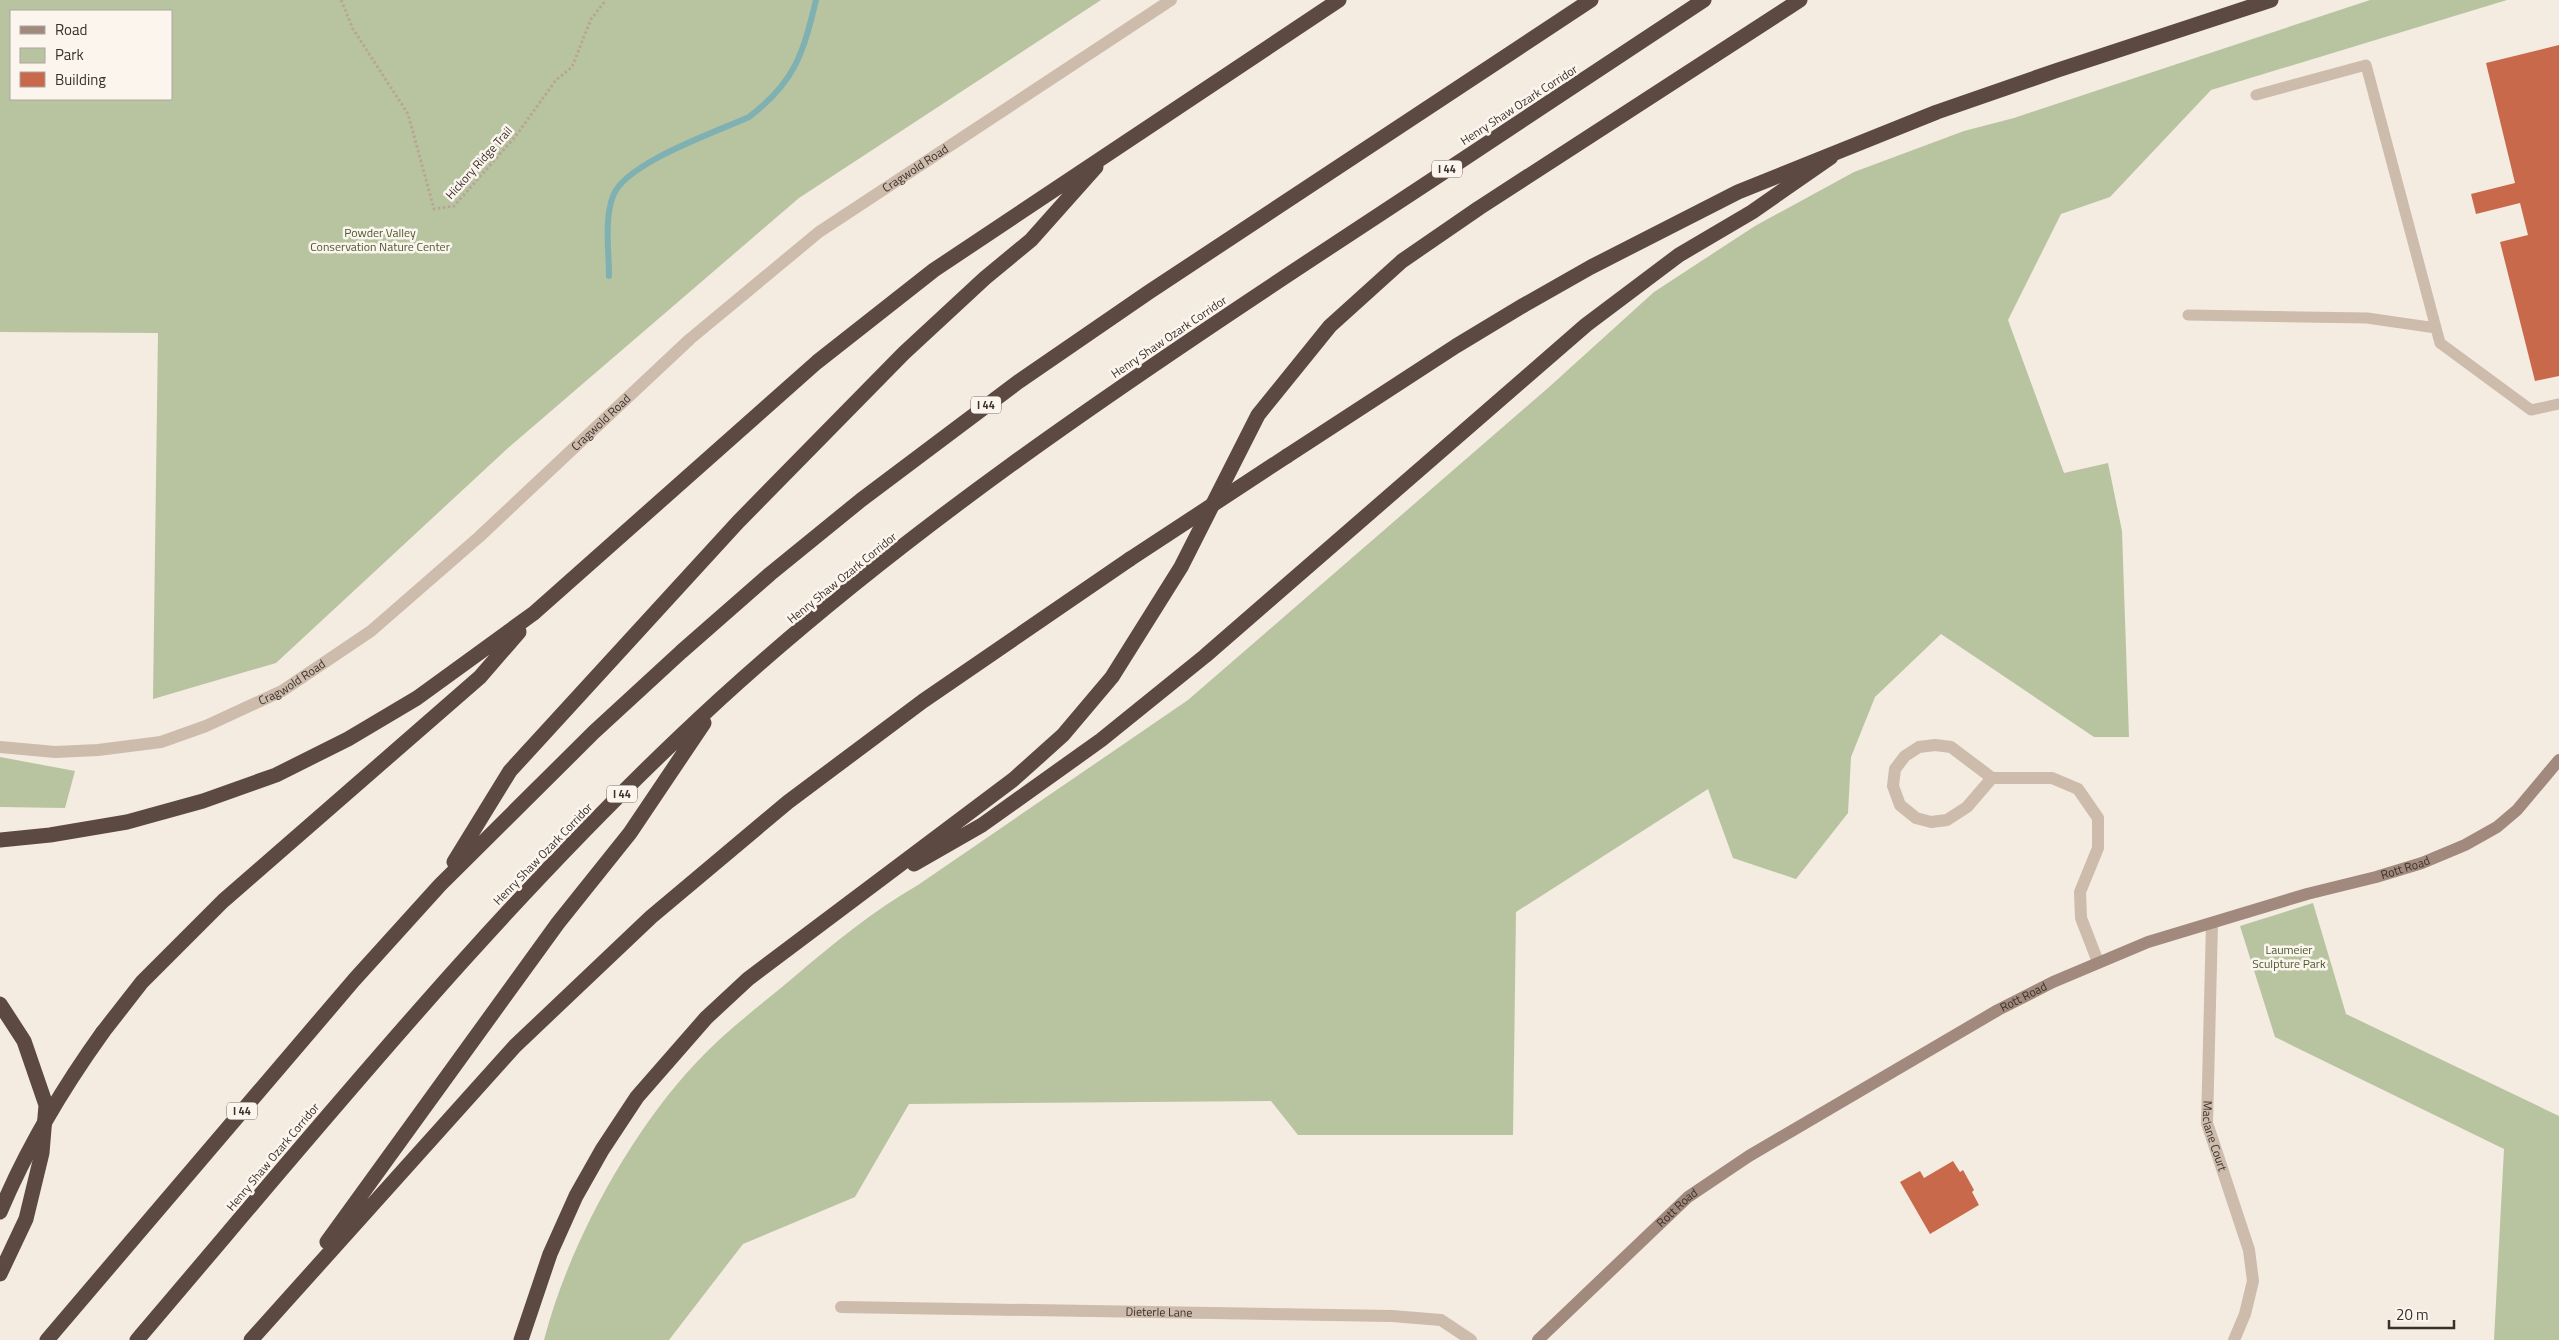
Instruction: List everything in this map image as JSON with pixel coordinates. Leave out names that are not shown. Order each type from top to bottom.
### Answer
[{"type":"highway","points":[[0,840],[50,835],[127,822],[203,801],[276,775],[348,739],[417,698],[534,613],[817,362],[934,270],[1339,0]]},
{"type":"highway","name":"I 44","points":[[47,1340],[354,980],[440,885],[587,739],[681,652],[770,574],[868,494],[988,404],[1133,303],[1591,0]]},
{"type":"highway","name":"Henry Shaw Ozark Corridor","points":[[137,1340],[448,978],[603,813],[722,698],[898,551],[1094,406],[1207,328],[1704,0]]},
{"type":"highway","points":[[521,1340],[550,1254],[576,1196],[602,1150],[637,1097],[706,1018],[748,979],[1014,779],[1063,735],[1112,677],[1181,567],[1258,414],[1330,326],[1402,261],[1425,245],[1800,0]]},
{"type":"highway","points":[[251,1340],[292,1292],[515,1046],[658,911],[788,802],[908,712],[1130,559],[1456,346],[1591,267],[1738,192],[1946,109],[2271,0]]},
{"type":"highway","points":[[440,885],[510,771],[598,674],[738,522],[834,424],[904,353],[985,278],[1031,240],[1110,152]]},
{"type":"highway","points":[[866,892],[982,825],[1100,740],[1213,649],[1586,325],[1679,255],[1752,212],[1830,156]]},
{"type":"highway","points":[[0,1212],[40,1129],[71,1076],[142,982],[195,928],[275,855],[480,677],[534,613]]},
{"type":"highway","points":[[292,1292],[558,923],[630,833],[722,698]]},
{"type":"highway","points":[[0,1004],[24,1040],[46,1104],[42,1153],[26,1219],[0,1274]]},
{"type":"street","name":"Cragwold Road","points":[[0,747],[55,752],[98,750],[161,742],[206,726],[282,690],[371,631],[479,537],[690,339],[819,232],[1170,0]]},
{"type":"street","points":[[1992,778],[1967,807],[1947,820],[1931,822],[1916,818],[1900,805],[1894,786],[1895,769],[1905,756],[1919,747],[1927,746],[1951,747],[1992,778],[2052,778],[2078,789],[2098,818],[2098,848],[2080,892],[2081,918],[2098,962]]},
{"type":"street","name":"Rott Road","points":[[1538,1340],[1688,1196],[1749,1156],[1998,1010],[2098,962],[2148,942],[2308,894],[2376,877],[2465,845],[2497,827],[2517,810],[2559,760]]},
{"type":"street","name":"Maclane Court","points":[[2212,923],[2207,1123],[2249,1250],[2253,1281],[2245,1314],[2234,1340]]},
{"type":"street","name":"Dieterle Lane","points":[[841,1307],[1392,1316],[1441,1320],[1471,1340]]},
{"type":"lane","points":[[2256,95],[2366,65],[2440,343],[2531,410],[2559,404]]},
{"type":"lane","points":[[2188,315],[2367,318],[2436,328]]},
{"type":"path","name":"Hickory Ridge Trail","points":[[340,0],[353,29],[408,114],[434,209],[454,206],[515,137],[556,80],[572,67],[591,18],[606,0]]},
{"type":"green space","name":"Powder Valley Conservation Nature Center","points":[[0,0],[1101,0],[799,198],[508,448],[276,663],[153,699],[158,333],[0,332]]},
{"type":"green space","points":[[2370,0],[2507,0],[2211,90],[2110,197],[2061,214],[2008,320],[2064,473],[2108,463],[2122,531],[2129,737],[2094,737],[1941,634],[1875,697],[1851,757],[1848,813],[1796,879],[1733,858],[1708,789],[1516,912],[1513,1135],[1298,1135],[1271,1101],[909,1104],[855,1197],[743,1244],[669,1340],[544,1340],[568,1267],[604,1193],[647,1124],[671,1092],[718,1041],[854,928],[1188,700],[1548,388],[1654,292],[1755,226],[1854,172],[1964,131],[2014,118]]},
{"type":"green space","points":[[0,757],[75,771],[65,808],[0,807]]},
{"type":"green space","name":"Laumeier Sculpture Park","points":[[2313,903],[2346,1014],[2559,1116],[2559,1340],[2494,1340],[2504,1149],[2275,1037],[2240,926]]},
{"type":"building","points":[[2559,45],[2559,376],[2535,381],[2500,242],[2528,235],[2520,203],[2476,214],[2471,194],[2515,183],[2486,63]]},
{"type":"building","points":[[1953,1161],[1960,1172],[1963,1170],[1974,1190],[1972,1192],[1979,1205],[1930,1234],[1900,1182],[1920,1171],[1924,1178]]},
{"type":"waterway","points":[[609,276],[608,236],[610,205],[613,196],[621,184],[653,160],[749,117],[765,104],[777,92],[795,66],[807,36],[816,0]]}]
